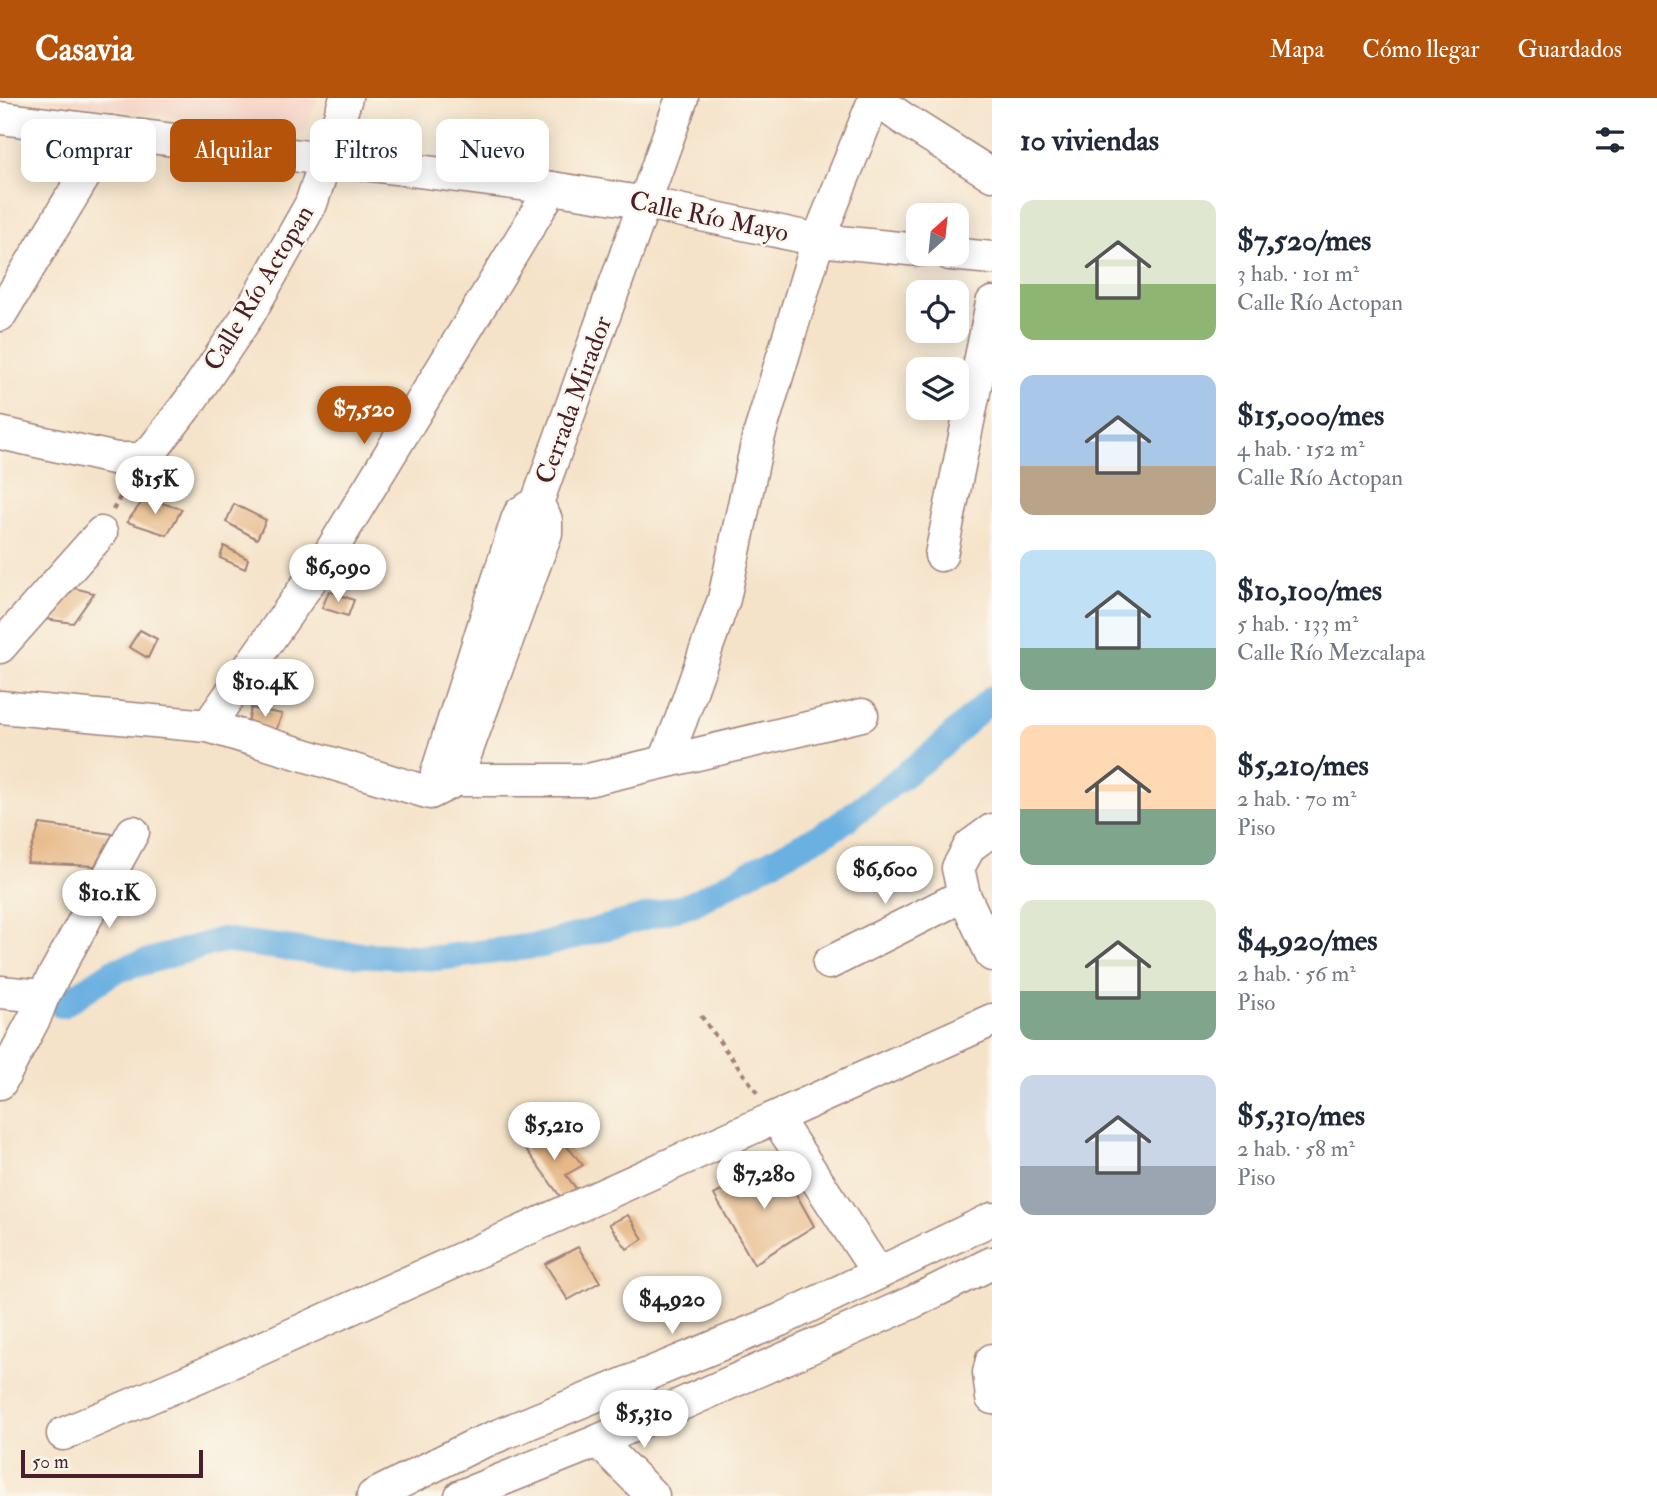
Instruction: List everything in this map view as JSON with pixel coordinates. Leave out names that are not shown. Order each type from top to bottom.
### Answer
[{"type":"street","name":"Calle Río Actopan","points":[[339,119],[346,98]]},
{"type":"street","name":"Cerrada Mirador","points":[[443,786],[546,533],[547,520],[537,503],[682,98]]},
{"type":"street","points":[[665,761],[724,600],[758,439],[818,240],[874,98],[992,175]]},
{"type":"street","name":"Calle Río Mayo","points":[[0,118],[21,121]]},
{"type":"street","name":"Calle Río Mayo","points":[[156,138],[310,158]]},
{"type":"street","name":"Calle Río Mayo","points":[[422,172],[646,202],[818,240],[906,249]]},
{"type":"street","points":[[0,315],[81,182]]},
{"type":"street","name":"Calle Río Actopan","points":[[141,459],[154,448],[190,401],[249,314],[311,204],[318,182]]},
{"type":"street","points":[[208,726],[331,551],[552,188]]},
{"type":"street","points":[[970,256],[992,258]]},
{"type":"street","points":[[941,555],[992,303]]},
{"type":"street","points":[[0,433],[117,459],[141,459]]},
{"type":"street","points":[[0,647],[101,533]]},
{"type":"street","points":[[0,707],[208,726],[443,786],[588,780],[862,715]]},
{"type":"street","points":[[992,830],[970,846],[958,868],[964,895],[992,955]]},
{"type":"street","points":[[0,1083],[35,1017],[43,996],[133,832]]},
{"type":"street","points":[[829,963],[964,895]]},
{"type":"street","points":[[0,992],[43,996]]},
{"type":"street","points":[[62,1434],[209,1372],[992,1020]]},
{"type":"street","points":[[776,1118],[877,1273]]},
{"type":"street","points":[[373,1496],[473,1446],[780,1320],[992,1219]]},
{"type":"street","points":[[461,1496],[598,1441],[913,1302],[992,1263]]},
{"type":"street","points":[[992,1360],[989,1387],[992,1398]]},
{"type":"street","points":[[598,1441],[653,1496]]},
{"type":"path","points":[[101,533],[141,459]]},
{"type":"path","points":[[701,1016],[776,1118]]},
{"type":"shaded area","points":[[26,98],[318,98],[304,133],[296,132],[296,119],[193,119]]},
{"type":"building","points":[[145,498],[182,509],[167,535],[127,522]]},
{"type":"building","points":[[234,504],[266,520],[257,539],[226,522]]},
{"type":"building","points":[[224,546],[248,559],[245,569],[220,558]]},
{"type":"building","points":[[70,587],[94,593],[73,623],[45,619]]},
{"type":"building","points":[[329,591],[354,600],[348,616],[322,608]]},
{"type":"building","points":[[140,630],[157,639],[148,658],[129,647]]},
{"type":"building","points":[[251,708],[282,714],[276,731],[248,723]]},
{"type":"building","points":[[40,824],[113,834],[95,866],[27,863]]},
{"type":"building","points":[[552,1129],[583,1165],[566,1175],[581,1195],[565,1203],[520,1141]]},
{"type":"building","points":[[777,1160],[814,1226],[754,1264],[714,1195]]},
{"type":"building","points":[[628,1215],[643,1239],[627,1249],[609,1224]]},
{"type":"building","points":[[578,1247],[600,1282],[568,1300],[545,1264]]},
{"type":"waterway","points":[[62,1005],[114,971],[222,940],[324,953],[438,958],[543,945],[692,904],[836,827],[938,749],[992,698]]}]
